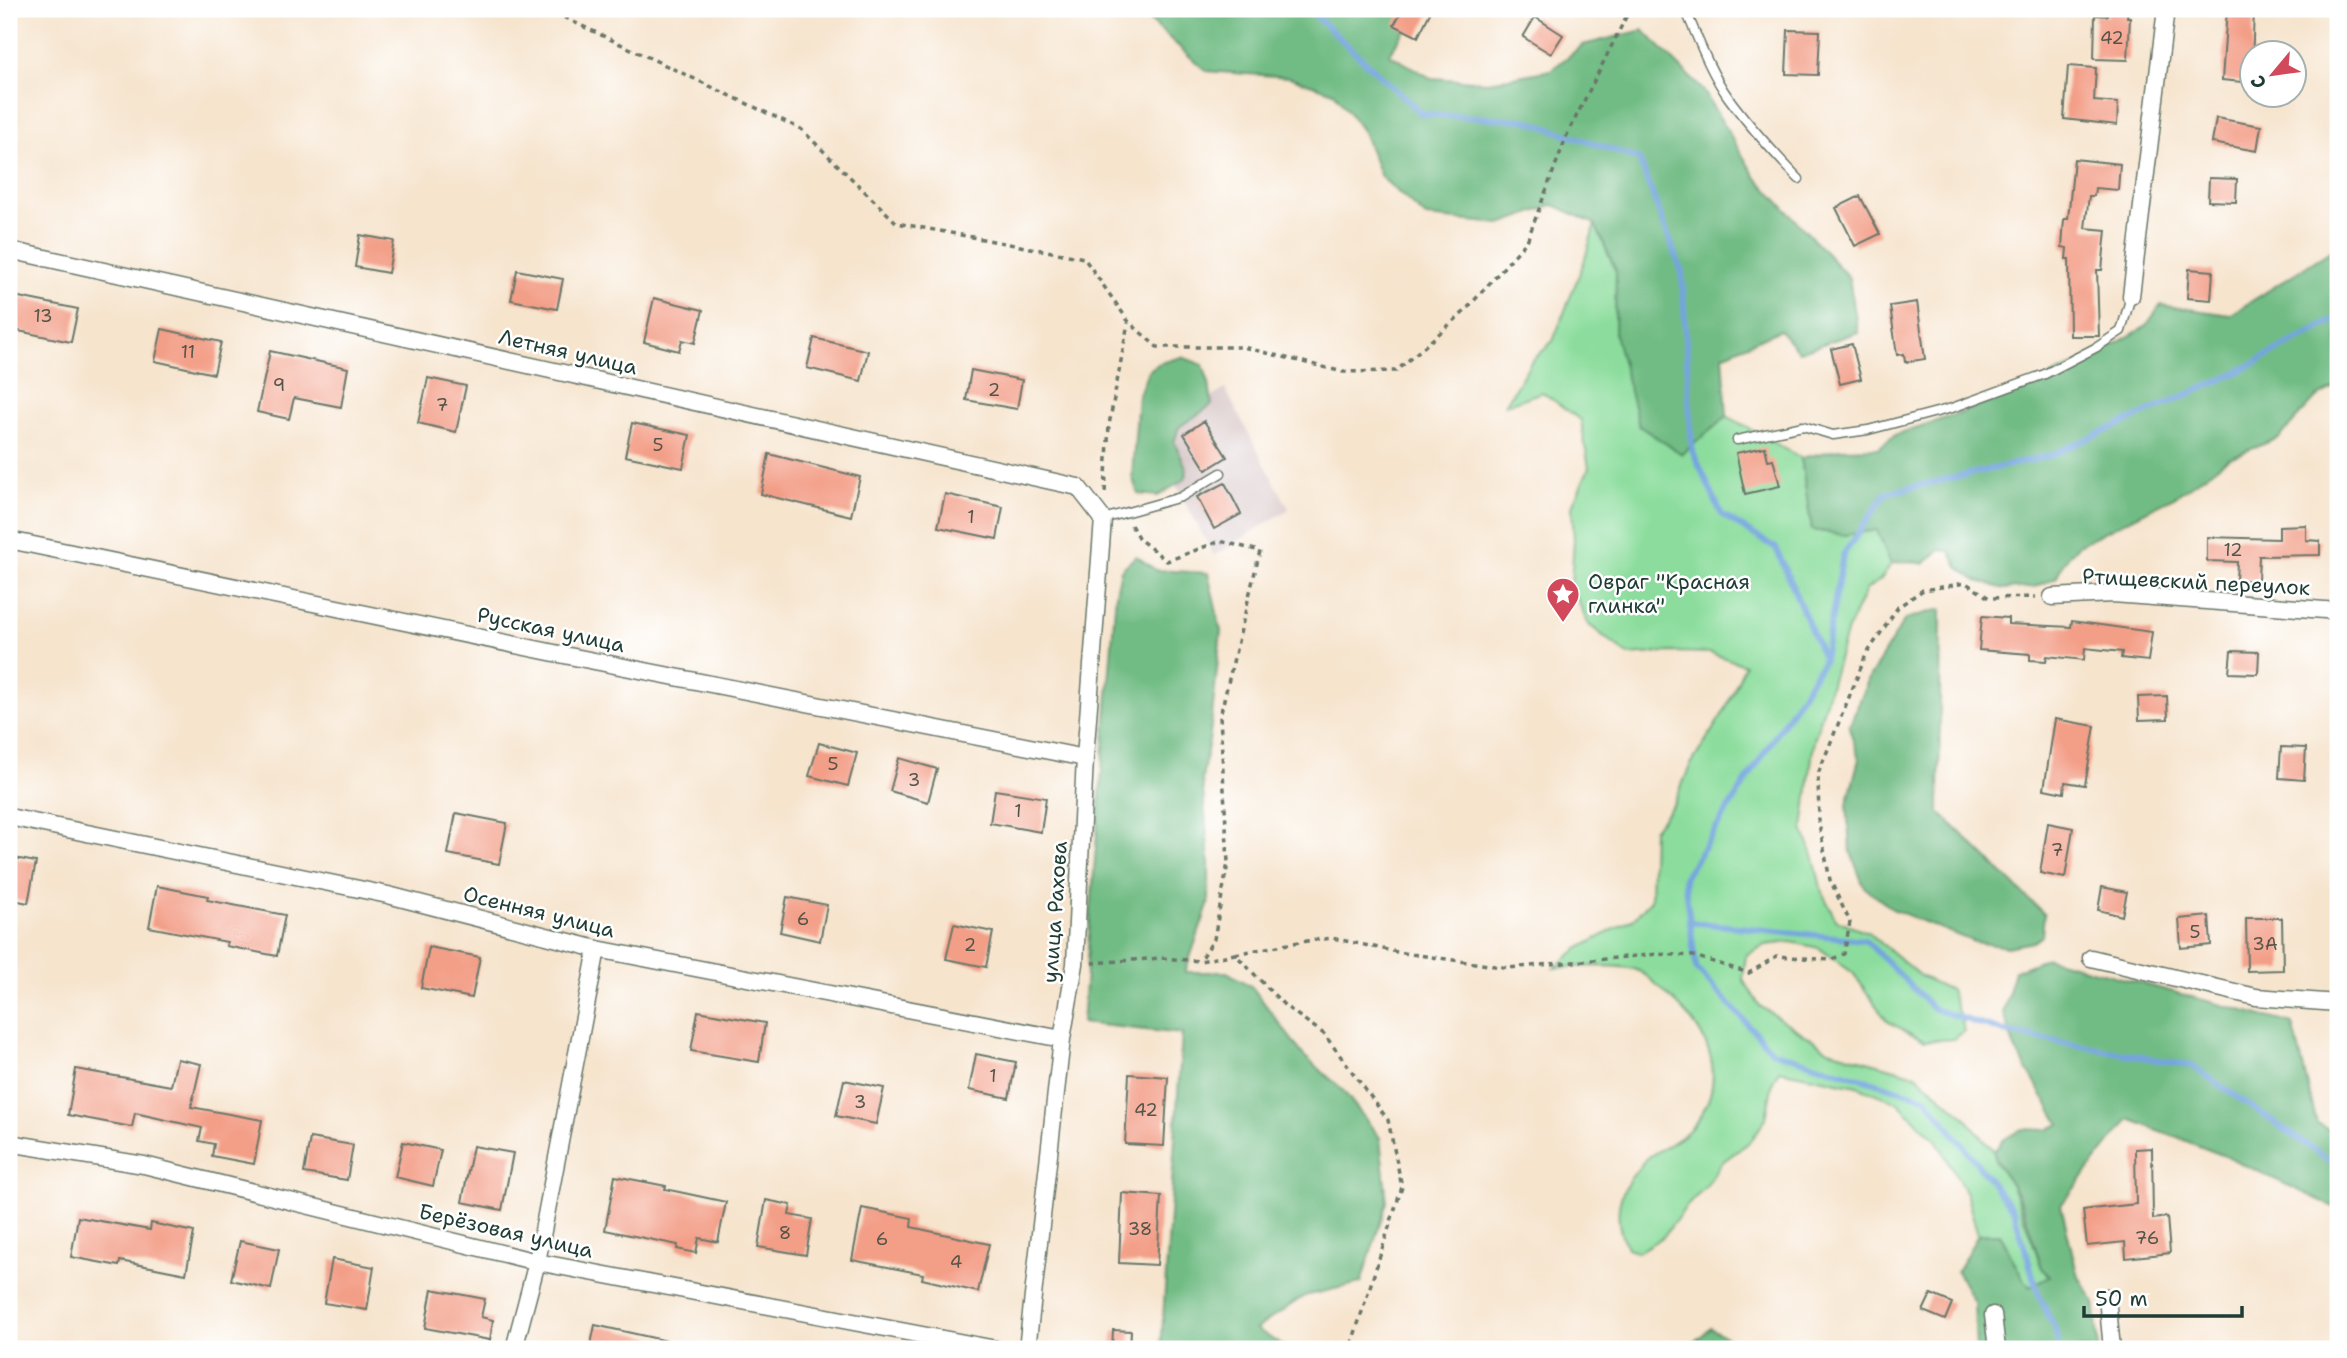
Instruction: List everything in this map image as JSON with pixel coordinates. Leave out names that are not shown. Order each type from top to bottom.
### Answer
[{"type":"street","points":[[2131,296],[2166,9]]},
{"type":"street","name":"Летняя улица","points":[[9,250],[1078,487],[1103,519]]},
{"type":"street","name":"улица Рахова","points":[[1027,1349],[1062,1039],[1075,964],[1085,758],[1103,519]]},
{"type":"street","name":"Русская улица","points":[[9,540],[569,656],[1085,758]]},
{"type":"street","name":"Ртищевский переулок","points":[[2052,597],[2113,594],[2338,611]]},
{"type":"street","name":"Осенняя улица","points":[[9,817],[388,895],[597,949],[1062,1039]]},
{"type":"street","points":[[514,1349],[537,1262],[597,949]]},
{"type":"street","points":[[2091,958],[2256,997],[2338,1003]]},
{"type":"street","name":"Берёзовая улица","points":[[9,1143],[144,1166],[537,1262],[996,1349]]},
{"type":"street","points":[[2107,1297],[2112,1349]]},
{"type":"street","points":[[1993,1315],[1997,1349]]},
{"type":"lane","points":[[1685,9],[1727,96],[1799,179]]},
{"type":"lane","points":[[1737,440],[1803,426],[1833,435],[1868,430],[1952,408],[2045,374],[2098,347],[2121,331],[2131,296]]},
{"type":"lane","points":[[1103,519],[1181,497],[1221,473]]},
{"type":"path","points":[[546,9],[801,128],[897,223],[1084,258],[1129,323],[1157,347],[1244,347],[1343,372],[1396,371],[1464,312],[1527,241],[1567,135],[1630,9]]},
{"type":"path","points":[[1103,519],[1109,425],[1129,323]]},
{"type":"path","points":[[1124,513],[1139,539],[1167,561],[1220,541],[1260,551],[1220,716],[1228,863],[1214,939],[1200,961]]},
{"type":"path","points":[[1075,964],[1161,958],[1200,961],[1299,942],[1332,939],[1397,952],[1510,968],[1658,954],[1694,957],[1749,973],[1777,956],[1830,960],[1844,954],[1850,922],[1830,880],[1819,824],[1818,774],[1866,655],[1899,607],[1923,590],[1966,583],[1989,598],[2052,597]]},
{"type":"path","points":[[1235,954],[1285,1006],[1325,1034],[1388,1120],[1402,1187],[1350,1349]]},
{"type":"shaded area","points":[[1225,389],[1289,509],[1214,556],[1149,436]]},
{"type":"green space","points":[[1137,9],[1420,9],[1389,54],[1431,78],[1487,82],[1551,70],[1583,45],[1643,30],[1703,90],[1755,176],[1849,278],[1858,332],[1799,352],[1780,330],[1723,355],[1727,416],[1682,454],[1639,426],[1615,334],[1616,271],[1595,224],[1554,205],[1501,224],[1426,217],[1381,177],[1363,132],[1334,92],[1289,77],[1206,71]]},
{"type":"green space","points":[[1595,224],[1616,271],[1615,334],[1682,454],[1727,416],[1801,458],[1812,530],[1844,535],[1878,530],[1891,564],[1881,579],[1866,590],[1846,633],[1814,741],[1803,829],[1814,858],[1822,892],[1836,920],[1868,932],[1920,976],[1950,990],[1965,1031],[1953,1039],[1924,1041],[1887,1021],[1853,973],[1819,948],[1791,942],[1765,945],[1746,955],[1743,979],[1760,1006],[1829,1050],[1916,1075],[1964,1116],[1994,1151],[1996,1164],[2009,1178],[2042,1268],[2049,1278],[2030,1288],[2000,1234],[1978,1235],[1966,1193],[1937,1141],[1897,1102],[1857,1086],[1779,1070],[1773,1081],[1766,1118],[1751,1141],[1721,1163],[1707,1185],[1663,1237],[1638,1252],[1627,1248],[1618,1219],[1623,1192],[1647,1158],[1676,1141],[1691,1128],[1709,1097],[1713,1081],[1712,1065],[1701,1034],[1691,1020],[1660,987],[1639,971],[1610,966],[1554,968],[1578,949],[1633,919],[1651,900],[1653,830],[1674,804],[1690,766],[1725,710],[1745,665],[1710,653],[1628,655],[1588,624],[1571,585],[1574,540],[1572,506],[1589,468],[1581,420],[1542,392],[1505,405],[1531,362],[1553,341],[1584,262]]},
{"type":"green space","points":[[2338,246],[2338,386],[2316,398],[2279,438],[2229,458],[2176,496],[2078,545],[2063,563],[2056,578],[2034,587],[2005,589],[1977,581],[1958,567],[1950,551],[1939,550],[1924,564],[1909,561],[1891,564],[1877,530],[1844,535],[1812,530],[1801,458],[1840,449],[1878,448],[1897,434],[1958,414],[2043,380],[2090,358],[2145,327],[2161,305],[2230,315]]},
{"type":"green space","points":[[1182,357],[1203,365],[1212,405],[1179,427],[1174,442],[1187,469],[1185,479],[1158,496],[1138,494],[1132,476],[1138,397],[1148,371],[1160,363]]},
{"type":"green space","points":[[1136,556],[1156,570],[1208,573],[1221,631],[1210,735],[1202,779],[1209,863],[1209,903],[1185,972],[1227,972],[1252,987],[1304,1056],[1341,1088],[1380,1138],[1387,1202],[1361,1283],[1304,1296],[1256,1329],[1288,1349],[1161,1349],[1182,1034],[1082,1023],[1116,593],[1121,570]]},
{"type":"green space","points":[[1941,609],[1939,812],[2044,914],[2042,936],[2033,942],[2007,947],[1974,942],[1892,909],[1864,887],[1850,850],[1847,804],[1859,759],[1849,727],[1869,678],[1905,619]]},
{"type":"green space","points":[[2047,958],[2293,1024],[2317,1124],[2338,1134],[2338,1209],[2230,1158],[2129,1119],[2061,1205],[2077,1273],[2094,1302],[2099,1349],[1976,1349],[1974,1302],[1957,1271],[1978,1235],[2000,1234],[2030,1287],[2049,1277],[2042,1268],[2017,1194],[1997,1163],[1994,1151],[2003,1140],[2022,1129],[2047,1130],[2060,1124],[2015,1049],[2003,1013],[2015,971]]},
{"type":"green space","points":[[1711,1328],[1740,1346],[1738,1349],[1685,1349]]},
{"type":"building","points":[[1403,9],[1432,9],[1418,37],[1394,25]]},
{"type":"building","points":[[2108,9],[2128,9],[2128,60],[2094,59],[2095,15],[2108,16]]},
{"type":"building","points":[[2227,9],[2254,9],[2253,38],[2238,38],[2238,82],[2222,80]]},
{"type":"building","points":[[1535,17],[1563,35],[1551,54],[1523,37]]},
{"type":"building","points":[[1788,30],[1820,31],[1818,75],[1786,74]]},
{"type":"building","points":[[2068,66],[2096,68],[2094,101],[2118,103],[2117,125],[2064,119]]},
{"type":"building","points":[[2216,118],[2261,126],[2257,151],[2212,143]]},
{"type":"building","points":[[2074,159],[2120,164],[2118,190],[2095,188],[2094,196],[2089,196],[2085,228],[2106,230],[2102,270],[2097,270],[2099,336],[2070,336],[2069,259],[2066,259],[2067,248],[2062,247],[2064,219],[2068,219]]},
{"type":"building","points":[[2209,178],[2237,179],[2236,202],[2208,201]]},
{"type":"building","points":[[1860,196],[1880,234],[1855,246],[1836,208]]},
{"type":"building","points":[[360,235],[394,241],[388,273],[355,267]]},
{"type":"building","points":[[2189,269],[2213,271],[2211,300],[2187,298]]},
{"type":"building","points":[[517,270],[563,279],[557,309],[511,300]]},
{"type":"building","points":[[14,296],[78,309],[71,342],[9,329]]},
{"type":"building","points":[[654,298],[703,310],[695,343],[682,340],[679,351],[644,342]]},
{"type":"building","points":[[1917,302],[1925,359],[1905,362],[1904,354],[1897,355],[1890,306]]},
{"type":"building","points":[[162,329],[221,342],[214,374],[155,361]]},
{"type":"building","points":[[814,338],[868,351],[861,381],[807,368]]},
{"type":"building","points":[[1852,344],[1861,379],[1840,384],[1831,349]]},
{"type":"building","points":[[270,351],[348,368],[341,407],[294,398],[289,419],[257,412]]},
{"type":"building","points":[[971,370],[1022,380],[1017,409],[966,400]]},
{"type":"building","points":[[428,378],[466,386],[456,432],[418,423]]},
{"type":"building","points":[[1204,421],[1227,457],[1206,470],[1184,434]]},
{"type":"building","points":[[632,423],[690,435],[683,468],[625,456]]},
{"type":"building","points":[[1765,447],[1768,460],[1773,459],[1780,486],[1745,494],[1736,453]]},
{"type":"building","points":[[769,454],[860,477],[851,516],[761,494]]},
{"type":"building","points":[[1225,483],[1241,514],[1214,529],[1197,497]]},
{"type":"building","points":[[945,494],[1003,507],[997,539],[938,527]]},
{"type":"building","points":[[2306,525],[2306,540],[2320,541],[2320,555],[2259,556],[2258,581],[2236,580],[2237,562],[2207,561],[2207,537],[2279,539],[2279,526]]},
{"type":"building","points":[[1982,616],[2008,618],[2008,624],[2071,627],[2072,621],[2152,632],[2148,661],[2121,658],[2122,652],[2085,648],[2084,660],[2047,656],[2046,661],[2030,660],[2030,654],[1979,650]]},
{"type":"building","points":[[2231,651],[2259,652],[2258,674],[2229,673]]},
{"type":"building","points":[[2167,696],[2168,719],[2139,720],[2138,697]]},
{"type":"building","points":[[2055,719],[2095,726],[2085,785],[2065,782],[2064,793],[2044,789]]},
{"type":"building","points":[[819,743],[857,753],[848,786],[809,776]]},
{"type":"building","points":[[2281,747],[2306,748],[2304,780],[2279,778]]},
{"type":"building","points":[[899,758],[937,769],[928,802],[890,791]]},
{"type":"building","points":[[995,790],[1046,798],[1041,832],[990,823]]},
{"type":"building","points":[[456,813],[507,823],[499,864],[448,854]]},
{"type":"building","points":[[2048,823],[2073,828],[2065,878],[2040,873]]},
{"type":"building","points":[[9,857],[36,862],[28,903],[9,899]]},
{"type":"building","points":[[157,886],[208,896],[207,900],[285,915],[277,956],[226,946],[227,942],[149,927]]},
{"type":"building","points":[[2102,887],[2127,892],[2122,916],[2098,910]]},
{"type":"building","points":[[787,897],[827,905],[820,941],[780,932]]},
{"type":"building","points":[[2209,916],[2211,945],[2181,948],[2179,919]]},
{"type":"building","points":[[2246,918],[2282,918],[2283,970],[2247,971]]},
{"type":"building","points":[[954,924],[993,932],[986,967],[946,959]]},
{"type":"building","points":[[429,947],[480,957],[472,998],[421,988]]},
{"type":"building","points":[[698,1011],[765,1023],[759,1062],[691,1051]]},
{"type":"building","points":[[976,1054],[1016,1062],[1009,1098],[969,1090]]},
{"type":"building","points":[[177,1059],[201,1064],[191,1107],[262,1120],[254,1164],[212,1156],[214,1144],[199,1141],[202,1128],[135,1113],[132,1127],[68,1115],[76,1069],[171,1086]]},
{"type":"building","points":[[1129,1074],[1168,1077],[1164,1146],[1125,1144]]},
{"type":"building","points":[[844,1080],[884,1088],[876,1124],[836,1116]]},
{"type":"building","points":[[310,1138],[353,1145],[347,1180],[304,1173]]},
{"type":"building","points":[[403,1142],[441,1150],[433,1186],[395,1177]]},
{"type":"building","points":[[473,1146],[513,1153],[502,1210],[462,1202]]},
{"type":"building","points":[[2152,1148],[2153,1219],[2167,1217],[2170,1253],[2126,1258],[2125,1242],[2087,1246],[2083,1210],[2136,1204],[2135,1149]]},
{"type":"building","points":[[615,1176],[726,1202],[718,1242],[699,1238],[696,1253],[677,1249],[678,1245],[605,1230]]},
{"type":"building","points":[[1122,1193],[1161,1196],[1157,1265],[1119,1263]]},
{"type":"building","points":[[766,1200],[791,1205],[789,1215],[812,1219],[806,1255],[758,1247]]},
{"type":"building","points":[[862,1208],[912,1218],[911,1227],[989,1244],[978,1292],[922,1279],[923,1274],[852,1260]]},
{"type":"building","points":[[78,1217],[150,1230],[151,1223],[194,1232],[186,1274],[120,1261],[119,1266],[71,1257]]},
{"type":"building","points":[[240,1241],[279,1249],[271,1289],[231,1280]]},
{"type":"building","points":[[332,1259],[374,1267],[367,1310],[324,1303]]},
{"type":"building","points":[[432,1289],[485,1299],[481,1317],[493,1320],[490,1340],[425,1328]]},
{"type":"building","points":[[1931,1294],[1952,1303],[1945,1320],[1923,1311]]},
{"type":"building","points":[[595,1325],[672,1342],[671,1349],[590,1349]]},
{"type":"building","points":[[1113,1330],[1131,1331],[1130,1349],[1112,1349]]},
{"type":"waterway","points":[[1308,9],[1422,114],[1525,120],[1639,159],[1682,272],[1692,450],[1722,515],[1776,548],[1824,660],[1684,878],[1696,968],[1772,1051],[1926,1098],[2014,1211],[2038,1293],[2056,1332],[2059,1349]]},
{"type":"waterway","points":[[1824,660],[1843,555],[1886,493],[2049,456],[2234,374],[2338,318]]},
{"type":"waterway","points":[[1689,922],[1865,940],[1934,1009],[2005,1032],[2192,1066],[2338,1166]]},
{"type":"place","name":"Овраг \"Красная глинка\"","points":[[1563,624]]}]
